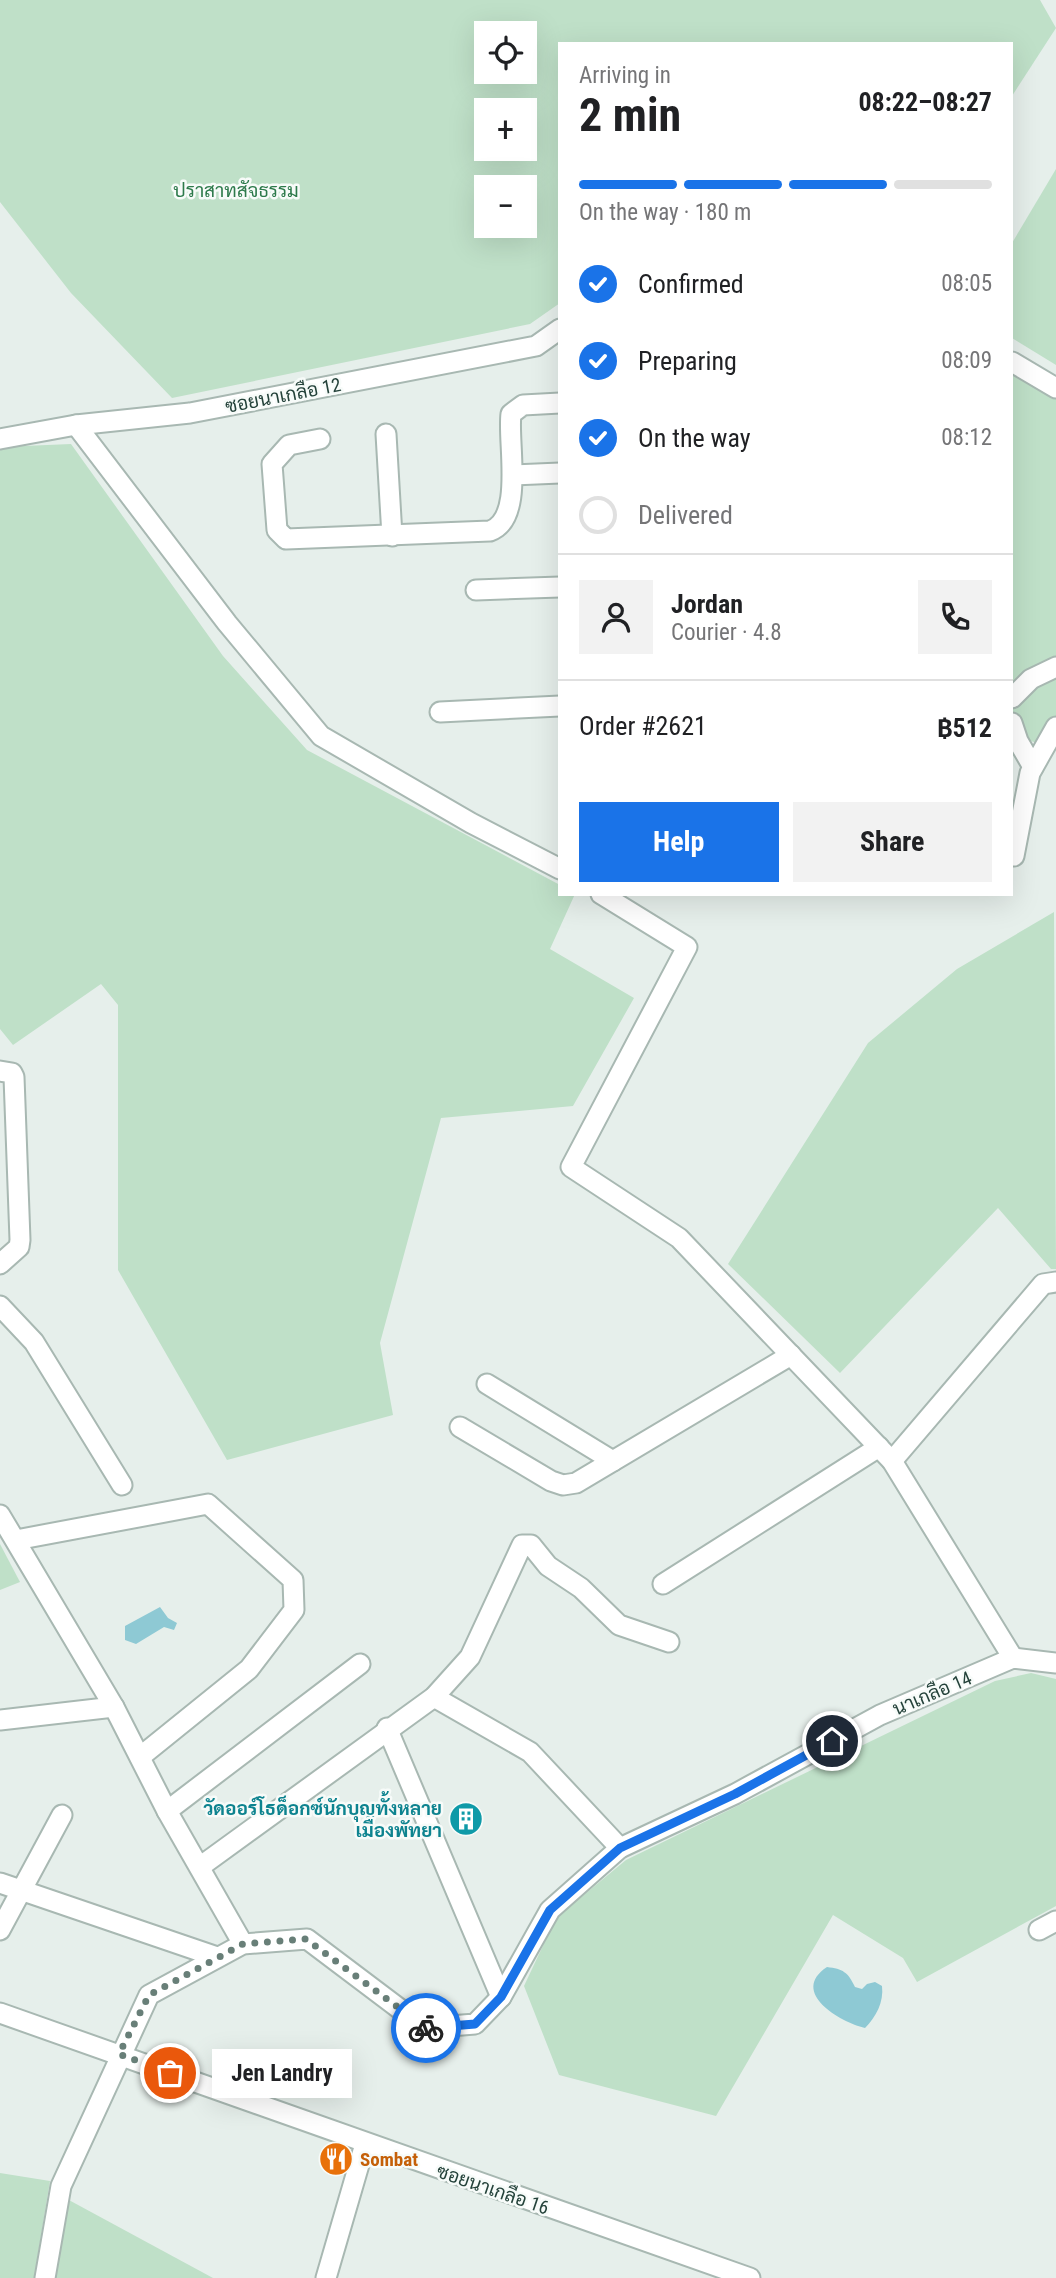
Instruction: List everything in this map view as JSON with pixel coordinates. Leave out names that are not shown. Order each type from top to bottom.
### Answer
[{"type":"street","name":"ซอยนาเกลือ 12","points":[[0,439],[76,425],[190,413],[536,346],[558,330]]},
{"type":"street","points":[[1013,363],[1056,388]]},
{"type":"street","points":[[320,439],[289,445],[272,464],[276,521],[280,535],[300,541],[496,529],[507,513],[513,475],[511,414],[523,405],[558,403]]},
{"type":"street","points":[[76,425],[226,623],[321,736],[471,823],[558,868]]},
{"type":"street","points":[[386,434],[392,536]]},
{"type":"street","points":[[513,475],[558,473]]},
{"type":"street","points":[[476,590],[558,587]]},
{"type":"street","points":[[1013,697],[1031,679],[1056,667]]},
{"type":"street","points":[[440,712],[558,706]]},
{"type":"street","points":[[1013,725],[1033,767]]},
{"type":"street","points":[[1014,856],[1026,786],[1033,767],[1056,727]]},
{"type":"street","points":[[604,896],[687,947],[571,1167],[679,1238],[886,1454],[1013,1658]]},
{"type":"street","points":[[0,1071],[12,1073],[14,1077],[20,1240],[19,1247],[0,1264]]},
{"type":"street","points":[[663,1584],[886,1454],[1043,1284],[1056,1282]]},
{"type":"street","points":[[0,1306],[34,1342],[122,1485]]},
{"type":"street","points":[[460,1427],[551,1481],[563,1485],[576,1483],[791,1355]]},
{"type":"street","points":[[487,1384],[613,1461]]},
{"type":"street","points":[[16,1540],[208,1504],[293,1580],[294,1610],[249,1669],[140,1756]]},
{"type":"street","points":[[0,1515],[114,1707],[167,1811],[201,1866],[243,1944]]},
{"type":"street","points":[[201,1866],[387,1728],[434,1697],[470,1657],[515,1557],[526,1544],[531,1545],[559,1576],[581,1588],[619,1625],[669,1642]]},
{"type":"street","name":"นาเกลือ 14","points":[[45,2278],[61,2186],[119,2054],[149,1995],[243,1944],[306,1939],[425,2028],[475,2024],[501,1997],[550,1910],[620,1848],[735,1794],[880,1715],[1013,1658],[1056,1663]]},
{"type":"street","points":[[167,1811],[360,1664]]},
{"type":"street","points":[[434,1697],[530,1752],[620,1848]]},
{"type":"street","points":[[0,1720],[114,1707]]},
{"type":"street","points":[[387,1728],[501,1997]]},
{"type":"street","points":[[0,1930],[62,1815]]},
{"type":"street","points":[[0,1884],[217,1957]]},
{"type":"street","name":"ซอยนาเกลือ 16","points":[[0,2013],[750,2278]]},
{"type":"street","points":[[326,2278],[365,2144]]},
{"type":"green space","name":"ปราสาทสัจธรรม","points":[[0,0],[1040,0],[1056,28],[1013,94],[1013,42],[558,42],[558,304],[530,324],[172,398],[71,293],[0,202]]},
{"type":"green space","points":[[1056,169],[1056,365],[1013,339],[1013,241]]},
{"type":"green space","points":[[1013,374],[1056,398],[1056,726],[1037,743],[1013,735]]},
{"type":"green space","points":[[71,444],[223,656],[307,750],[558,884],[558,896],[574,896],[550,949],[634,998],[573,1106],[441,1118],[380,1343],[393,1415],[227,1460],[118,1270],[118,1005],[101,984],[13,1045],[0,1029],[0,447]]},
{"type":"green space","points":[[1054,912],[1056,1269],[1051,1269],[998,1208],[840,1373],[728,1264],[868,1043],[957,969]]},
{"type":"green space","points":[[0,1544],[20,1582],[0,1590]]},
{"type":"green space","points":[[1031,1673],[1056,1679],[1056,1906],[917,1982],[903,1958],[833,1915],[716,2116],[559,2075],[524,1986],[556,1918],[626,1860],[995,1681]]},
{"type":"green space","points":[[0,2173],[50,2181],[34,2278],[0,2278]]},
{"type":"green space","points":[[67,2199],[213,2278],[54,2278]]},
{"type":"water","points":[[160,1607],[168,1618],[177,1623],[174,1630],[164,1627],[136,1644],[125,1640],[125,1626]]},
{"type":"water","points":[[827,1967],[844,1972],[855,1987],[862,1989],[875,1982],[882,1986],[878,2009],[865,2028],[832,2013],[816,1996],[813,1986],[817,1977]]},
{"type":"way so far","points":[[170,2073],[119,2054],[149,1995],[243,1944],[306,1939],[426,2028]]},
{"type":"place","name":"วัดออร์โธด็อกซ์นักบุญทั้งหลาย เมืองพัทยา","points":[[466,1819]]},
{"type":"place","name":"Jen Landry","points":[[170,2073]]},
{"type":"place","name":"Sombat","points":[[336,2159]]},
{"type":"route","points":[[426,2028],[475,2024],[501,1997],[550,1910],[620,1848],[735,1794],[832,1741]]}]
